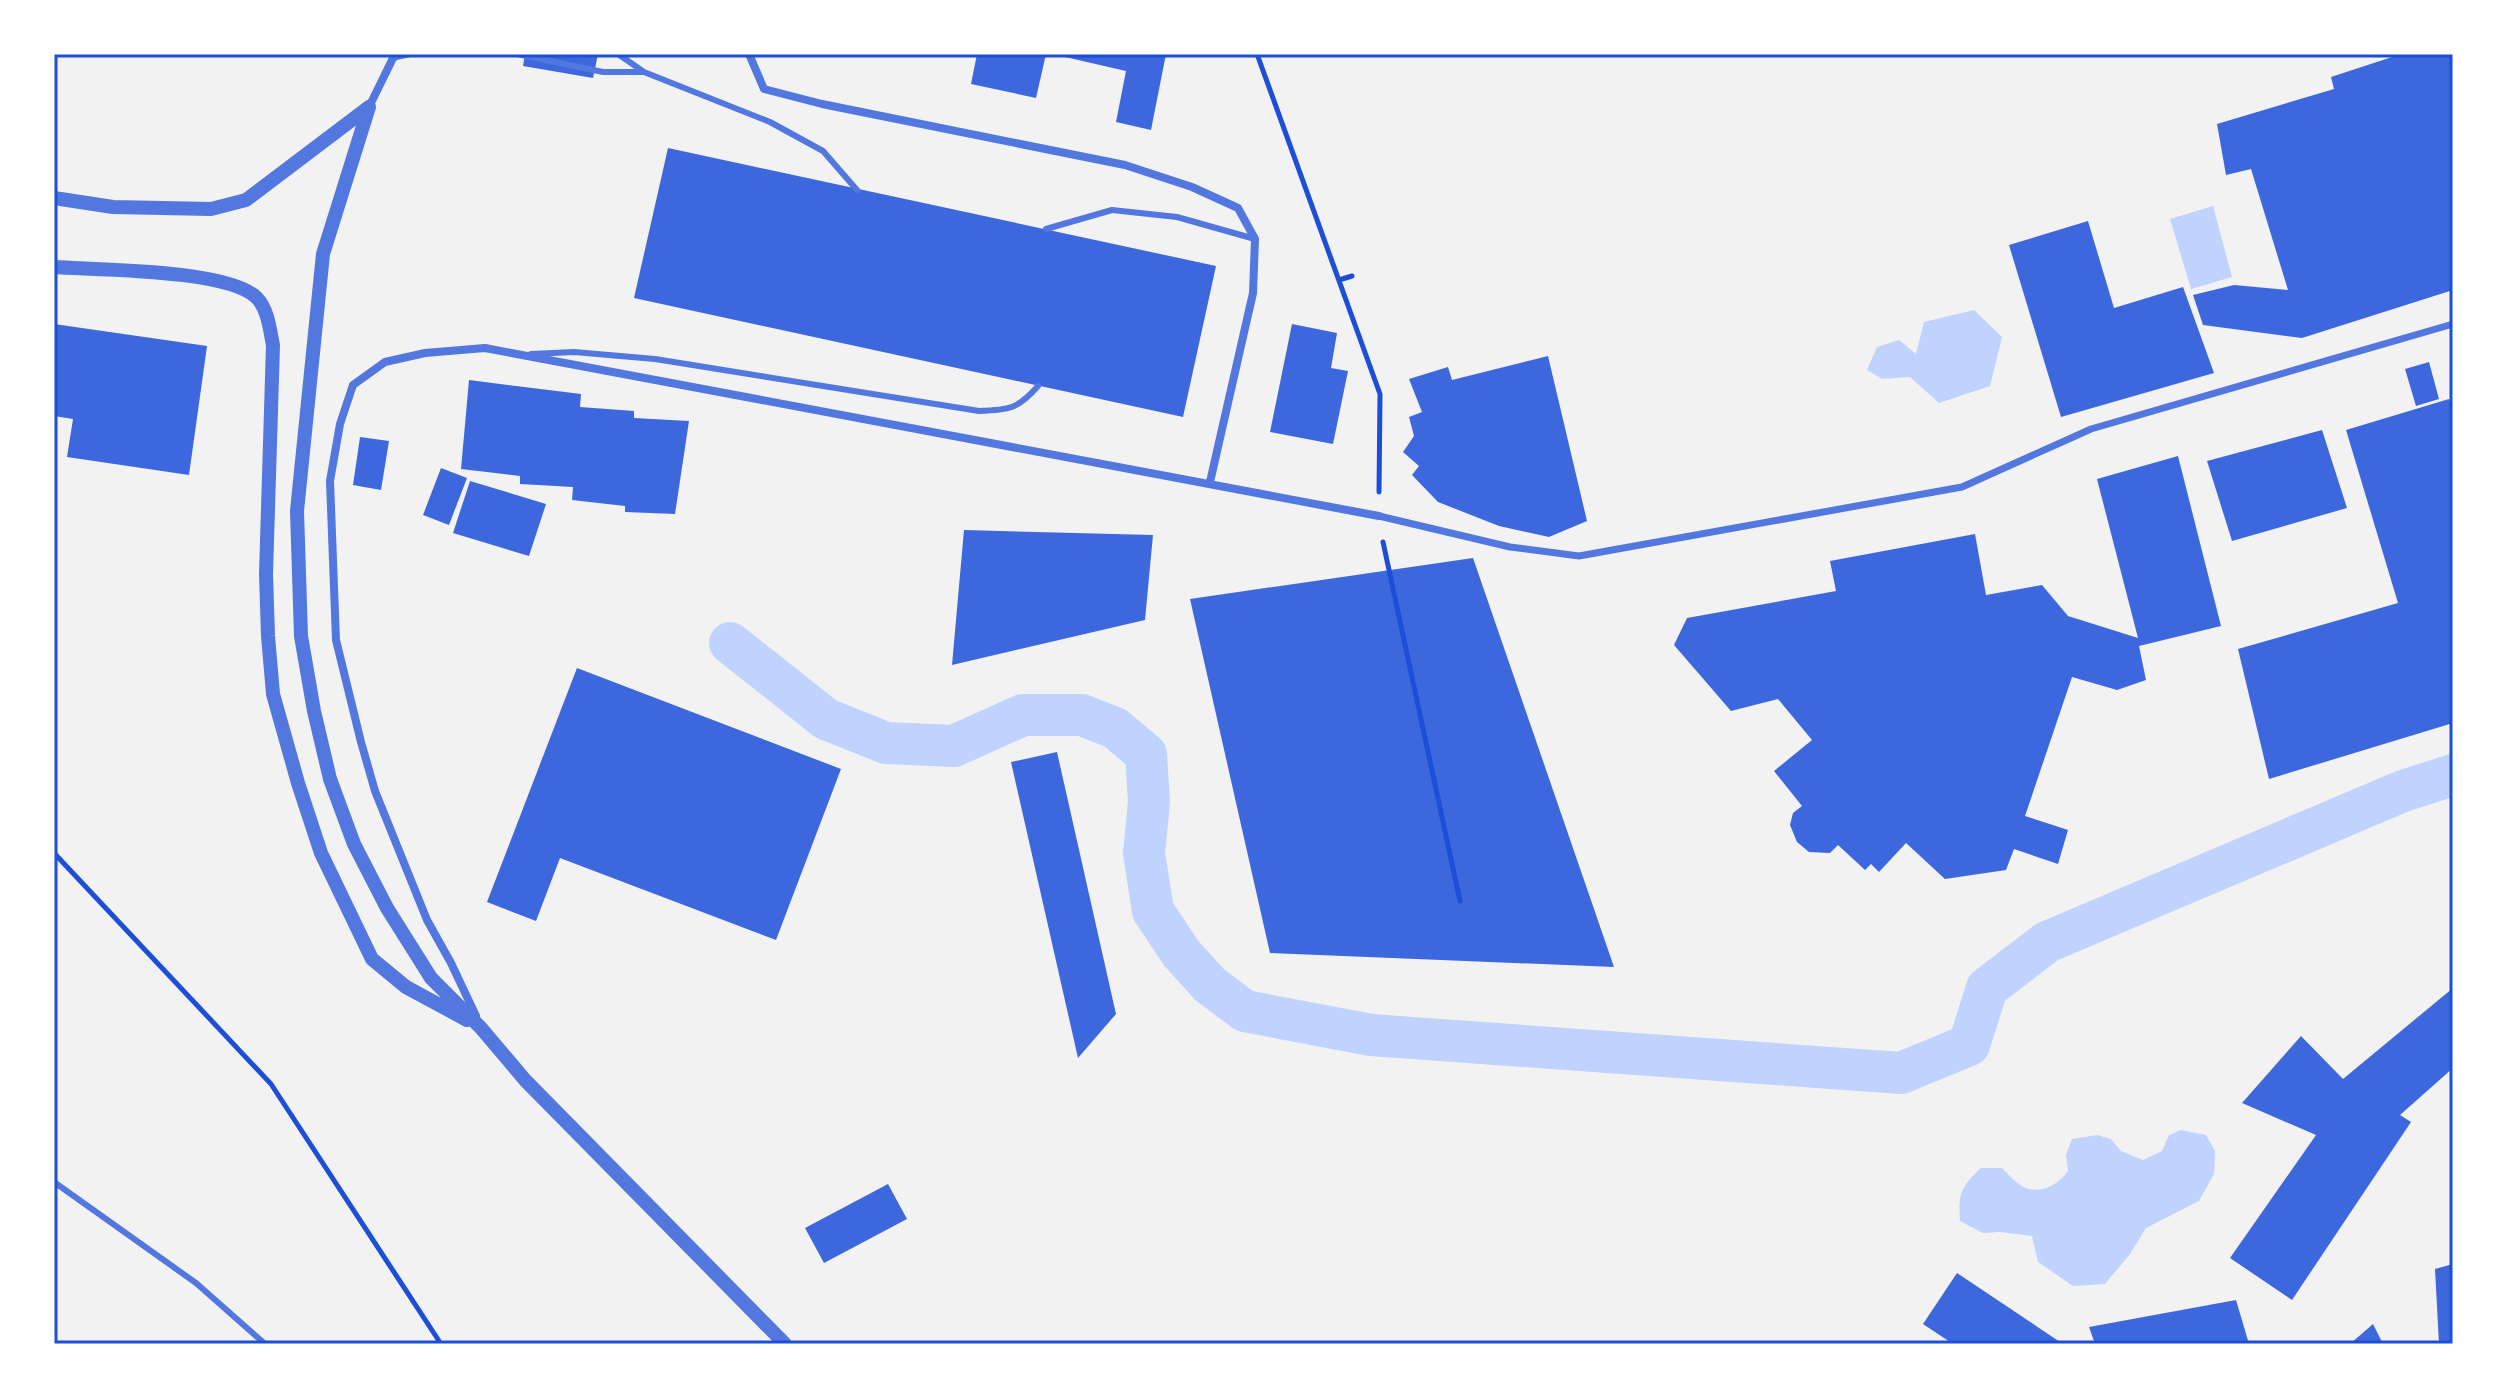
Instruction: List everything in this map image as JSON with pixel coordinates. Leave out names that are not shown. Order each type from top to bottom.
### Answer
[{"type":"street","points":[[749,54],[764,89],[822,104],[1125,165],[1192,187],[1238,208],[1255,239],[1253,293],[1210,482]]},
{"type":"street","points":[[393,56],[369,107],[323,254],[297,511],[301,636],[330,779],[354,844],[387,908],[431,978],[481,1028],[525,1080],[785,1344]]},
{"type":"street","points":[[54,198],[113,207],[211,209],[246,200],[369,107]]},
{"type":"street","points":[[54,267],[118,269],[227,283],[257,298],[269,322],[273,345],[266,574],[273,694],[298,783],[321,853],[372,959],[406,987],[481,1028]]},
{"type":"street","points":[[481,1028],[427,920],[375,791],[336,640],[330,481],[340,424],[353,385],[385,362],[425,353],[485,348],[1210,482],[1524,549],[1579,556],[1962,487],[2091,429],[2453,324]]},
{"type":"lane","points":[[393,56],[402,54]]},
{"type":"lane","points":[[393,56],[410,54]]},
{"type":"lane","points":[[517,54],[603,72],[644,72]]},
{"type":"lane","points":[[618,54],[644,72],[770,122],[823,151],[857,190]]},
{"type":"lane","points":[[1046,229],[1112,210],[1177,217],[1255,239]]},
{"type":"lane","points":[[519,355],[574,352],[655,359],[979,411],[1004,410],[1023,403],[1038,386]]},
{"type":"lane","points":[[54,1182],[196,1283],[265,1344]]},
{"type":"path","points":[[1257,54],[1380,394],[1379,516],[1387,573],[1460,901]]},
{"type":"path","points":[[1339,280],[1352,276]]},
{"type":"path","points":[[54,853],[271,1084],[441,1344]]},
{"type":"water","points":[[2213,206],[2232,277],[2191,289],[2170,219]]},
{"type":"water","points":[[1974,310],[2002,337],[1990,386],[1939,403],[1910,377],[1882,379],[1867,370],[1877,347],[1899,340],[1916,354],[1924,322]]},
{"type":"water","points":[[2181,1130],[2206,1135],[2215,1151],[2214,1174],[2199,1201],[2146,1228],[2130,1254],[2105,1284],[2073,1286],[2038,1262],[2032,1236],[1983,1233],[1960,1221],[1962,1191],[1981,1168],[2002,1168],[2022,1186],[2041,1189],[2054,1185],[2068,1171],[2066,1155],[2072,1139],[2097,1135],[2111,1139],[2121,1151],[2143,1160],[2162,1151],[2169,1135]]},
{"type":"building","points":[[525,54],[598,54],[593,78],[523,66]]},
{"type":"building","points":[[977,54],[1046,54],[1036,98],[971,84]]},
{"type":"building","points":[[1052,54],[1166,54],[1151,130],[1116,122],[1126,71]]},
{"type":"building","points":[[2391,54],[2453,54],[2453,290],[2302,338],[2203,325],[2193,295],[2234,285],[2288,290],[2251,169],[2226,175],[2217,124],[2334,89],[2331,77],[2392,57]]},
{"type":"building","points":[[668,148],[1216,266],[1183,417],[634,298]]},
{"type":"building","points":[[2088,221],[2114,308],[2183,287],[2214,373],[2061,417],[2009,245]]},
{"type":"building","points":[[54,324],[207,346],[189,475],[67,457],[73,419],[54,416]]},
{"type":"building","points":[[1292,324],[1337,333],[1331,368],[1348,371],[1333,444],[1270,432]]},
{"type":"building","points":[[1548,356],[1587,521],[1549,537],[1499,526],[1438,502],[1412,475],[1419,466],[1403,452],[1414,436],[1409,417],[1422,412],[1409,379],[1448,367],[1452,380]]},
{"type":"building","points":[[2429,362],[2439,399],[2416,406],[2405,369]]},
{"type":"building","points":[[469,380],[581,394],[580,407],[634,411],[634,418],[689,421],[675,514],[625,512],[625,506],[572,500],[573,487],[520,484],[520,476],[461,469]]},
{"type":"building","points":[[2449,399],[2453,410],[2453,723],[2269,779],[2238,649],[2398,603],[2346,430]]},
{"type":"building","points":[[2322,430],[2347,508],[2232,541],[2207,461]]},
{"type":"building","points":[[360,437],[389,441],[381,490],[353,485]]},
{"type":"building","points":[[2178,456],[2221,626],[2139,646],[2146,680],[2117,690],[2072,677],[2025,816],[2068,830],[2058,864],[2014,849],[2006,870],[1945,879],[1906,843],[1879,872],[1871,864],[1865,870],[1838,845],[1830,853],[1809,852],[1797,842],[1790,825],[1793,813],[1802,806],[1774,771],[1812,740],[1778,699],[1731,711],[1674,645],[1687,618],[1836,591],[1830,561],[1975,534],[1986,595],[2042,585],[2068,616],[2138,638],[2097,479]]},
{"type":"building","points":[[441,468],[467,478],[449,525],[423,515]]},
{"type":"building","points":[[470,481],[546,504],[529,556],[453,533]]},
{"type":"building","points":[[964,530],[1153,535],[1145,620],[952,665]]},
{"type":"building","points":[[1473,558],[1614,967],[1270,953],[1190,599]]},
{"type":"building","points":[[577,668],[841,769],[776,940],[560,858],[536,921],[487,902]]},
{"type":"building","points":[[1057,752],[1116,1014],[1078,1058],[1011,762]]},
{"type":"building","points":[[2453,988],[2453,1068],[2400,1115],[2411,1122],[2292,1300],[2230,1258],[2316,1135],[2242,1103],[2301,1036],[2343,1079]]},
{"type":"building","points":[[888,1184],[907,1219],[824,1263],[805,1228]]},
{"type":"building","points":[[2453,1264],[2453,1343],[2439,1344],[2435,1269]]},
{"type":"building","points":[[1957,1273],[2063,1344],[1953,1344],[1923,1324]]},
{"type":"building","points":[[2236,1300],[2249,1344],[2095,1344],[2089,1327]]},
{"type":"building","points":[[2373,1324],[2383,1344],[2350,1344]]},
{"type":"waterway","points":[[730,643],[826,719],[886,743],[954,746],[1023,715],[1082,715],[1115,728],[1146,754],[1149,802],[1144,853],[1153,911],[1181,953],[1210,985],[1245,1011],[1371,1035],[1901,1073],[1969,1045],[1987,988],[2047,942],[2403,791],[2453,775]]}]
